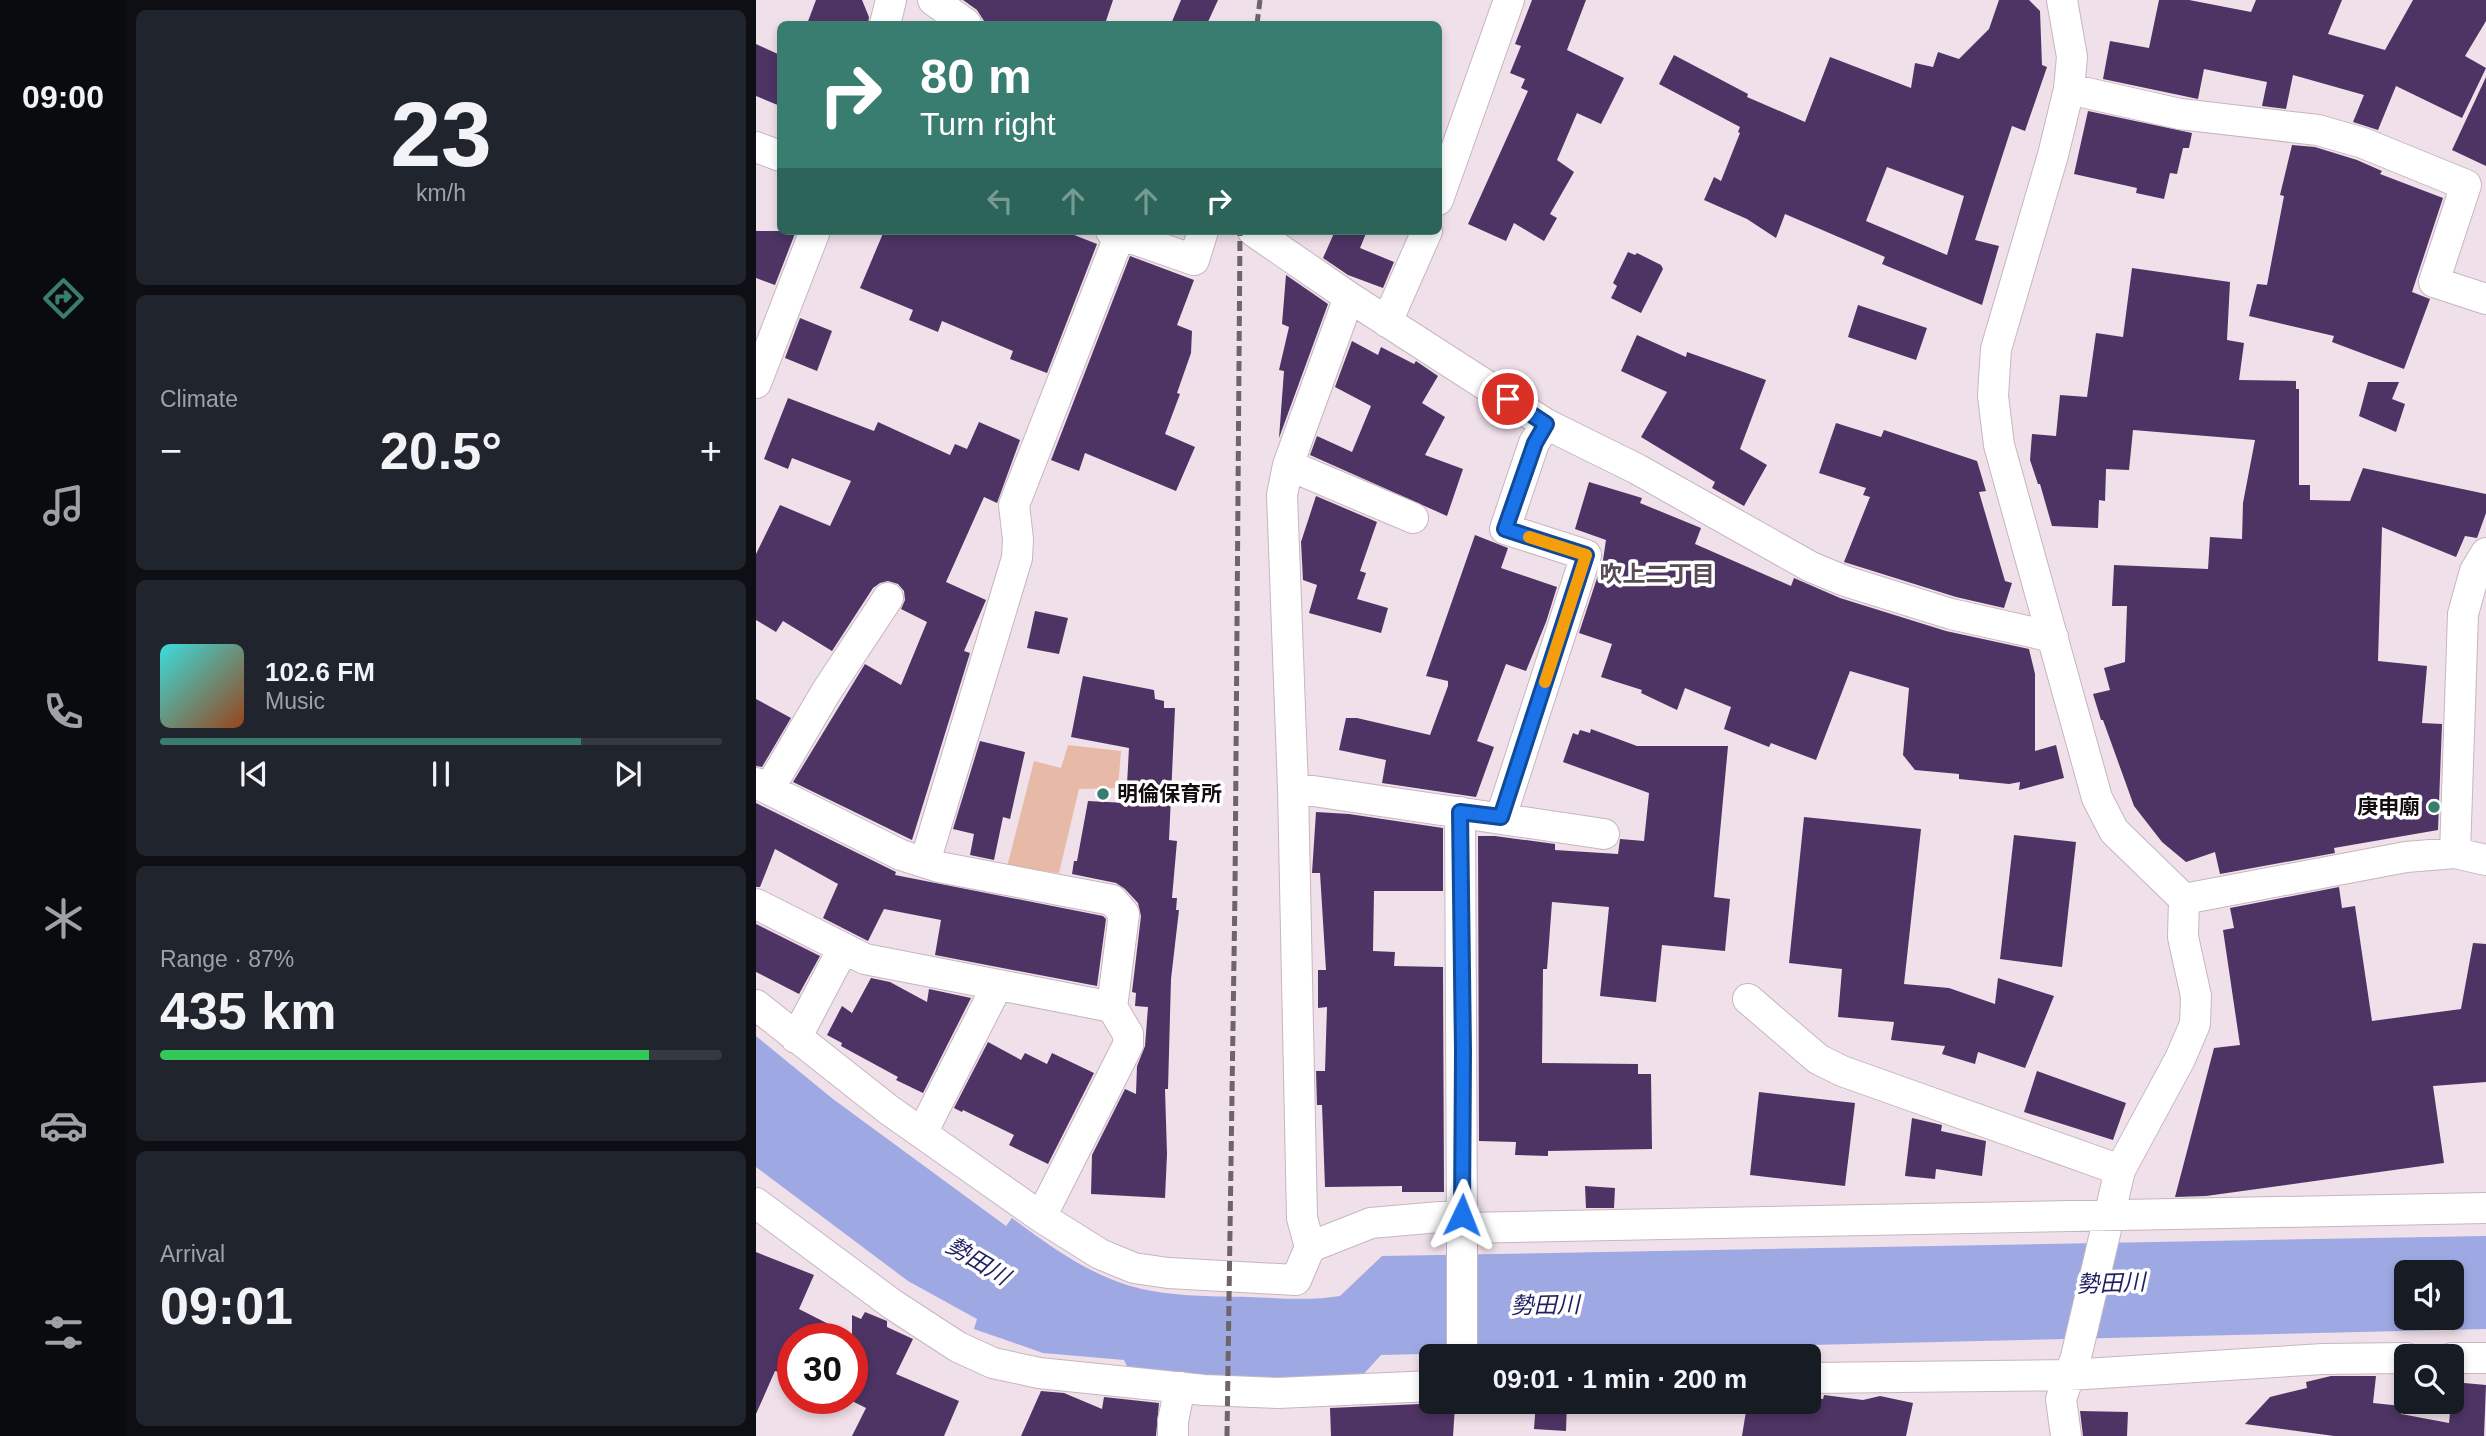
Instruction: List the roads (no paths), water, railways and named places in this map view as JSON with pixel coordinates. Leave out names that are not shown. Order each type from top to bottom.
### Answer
[{"type":"street","points":[[887,21],[891,0]]},
{"type":"street","points":[[933,0],[962,21]]},
{"type":"street","points":[[1442,189],[1509,0]]},
{"type":"street","points":[[2062,0],[2072,57],[2069,89],[2053,155],[1996,349],[1993,396],[1999,445],[2097,797],[2114,831],[2184,899],[2183,937],[2196,996],[2195,1024],[2180,1059],[2120,1170],[2072,1366],[2061,1399],[2066,1436]]},
{"type":"street","points":[[2069,89],[2180,114],[2318,130],[2363,143],[2466,185],[2434,282],[2486,299]]},
{"type":"street","points":[[756,148],[777,155]]},
{"type":"street","points":[[756,383],[813,235]]},
{"type":"street","points":[[925,862],[1017,558],[1014,505],[1114,235]]},
{"type":"street","points":[[1123,235],[1194,260],[1202,235]]},
{"type":"street","points":[[1259,235],[1349,297],[1546,424],[1637,470],[1811,567],[1845,581],[1951,614],[2053,637]]},
{"type":"street","points":[[1387,322],[1425,235]]},
{"type":"street","points":[[756,1005],[922,1133],[1041,1217],[1100,1254],[1133,1268],[1168,1273],[1296,1280],[1310,1247],[1302,1218],[1293,788],[1282,495],[1288,465],[1349,297]]},
{"type":"street","points":[[1501,817],[1586,555],[1505,529],[1535,443],[1546,424]]},
{"type":"street","points":[[1288,465],[1413,518]]},
{"type":"street","points":[[2455,852],[2463,614],[2475,571],[2486,553]]},
{"type":"street","points":[[888,598],[762,786],[901,855],[940,867],[1112,900],[1124,914],[1112,1007],[1128,1034],[1128,1045],[1041,1217]]},
{"type":"street","points":[[1293,788],[1604,834]]},
{"type":"street","points":[[1460,812],[1463,1052],[1462,1344]]},
{"type":"street","points":[[2184,899],[2406,857],[2455,852],[2486,860]]},
{"type":"street","points":[[756,904],[865,959],[1112,1007]]},
{"type":"street","points":[[796,1038],[843,949]]},
{"type":"street","points":[[922,1133],[997,986]]},
{"type":"street","points":[[1748,999],[1818,1059],[1842,1071],[2120,1170]]},
{"type":"street","points":[[756,1203],[892,1304],[958,1347],[993,1363],[1039,1373],[1180,1387],[1278,1393],[1419,1387]]},
{"type":"street","points":[[1310,1247],[1371,1223],[1461,1227],[2106,1224],[2486,1208]]},
{"type":"street","points":[[1821,1377],[2072,1366],[2394,1358]]},
{"type":"street","points":[[2464,1358],[2486,1358]]},
{"type":"street","points":[[1173,1436],[1180,1387]]},
{"type":"water","name":"勢田川","points":[[756,1036],[833,1099],[1006,1226],[1012,1218],[1081,1265],[1127,1285],[1157,1292],[1294,1299],[1340,1296],[1382,1256],[2486,1236],[2486,1329],[2464,1330],[2464,1260],[2394,1260],[2394,1330],[2444,1330],[1821,1345],[1419,1344],[1419,1354],[1381,1355],[1361,1377],[1243,1379],[1130,1372],[1124,1360],[1043,1353],[974,1329],[977,1319],[908,1281],[756,1167]]},
{"type":"railway","points":[[1257,21],[1260,0]]},
{"type":"railway","points":[[1227,1436],[1235,890],[1240,235]]},
{"type":"place","name":"明倫保育所","points":[[1103,794]]},
{"type":"place","name":"庚申廟","points":[[2434,807]]},
{"type":"district","name":"吹上二丁目","points":[[1657,574]]}]
